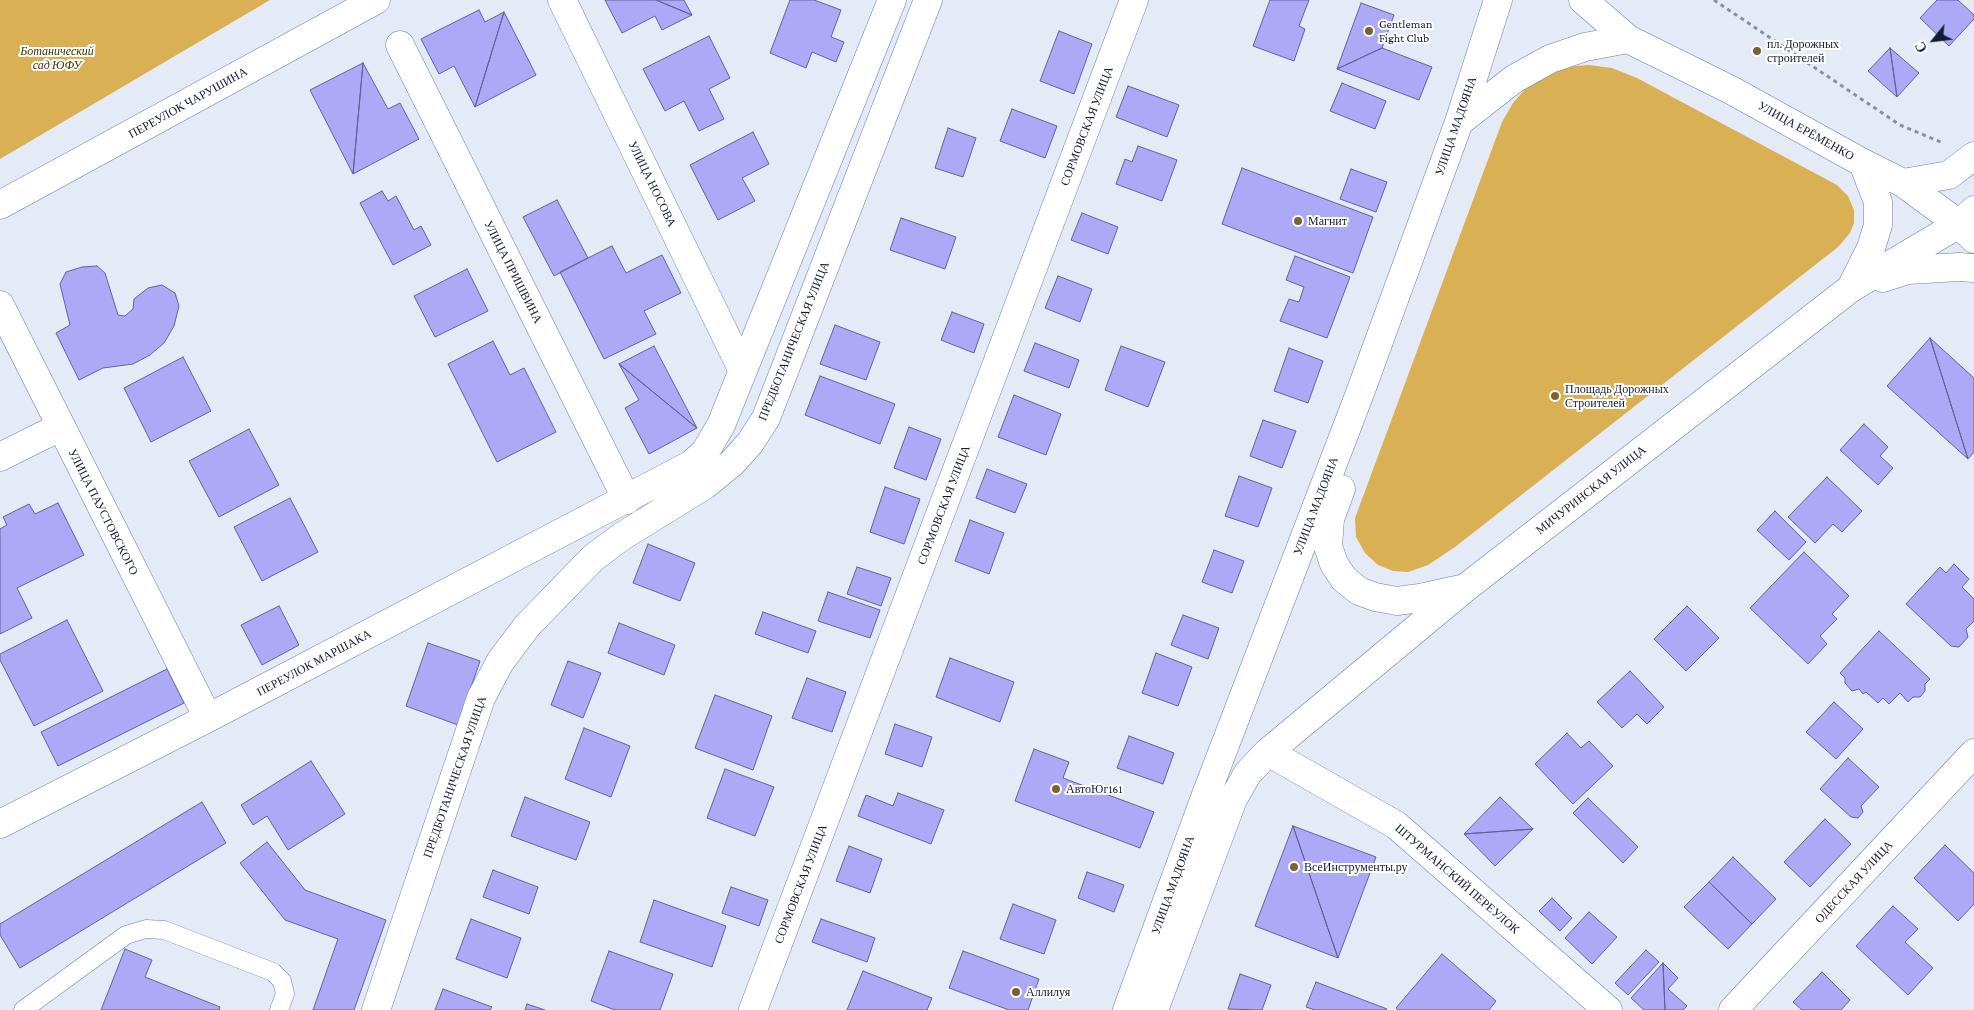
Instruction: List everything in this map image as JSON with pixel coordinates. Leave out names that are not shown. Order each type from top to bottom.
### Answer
[{"type":"street","name":"ПЕРЕУЛОК ЧАРУШИНА","points":[[0,206],[376,0]]},
{"type":"street","name":"УЛИЦА НОСОВА","points":[[562,0],[742,369]]},
{"type":"street","points":[[626,500],[692,464],[705,452],[720,424],[892,0]]},
{"type":"street","name":"ПРЕДБОТАНИЧЕСКАЯ УЛИЦА","points":[[376,1010],[481,698],[500,662],[527,626],[593,558],[621,536],[705,485],[732,463],[750,443],[766,418],[928,0]]},
{"type":"street","name":"СОРМОВСКАЯ УЛИЦА","points":[[753,1010],[1134,0]]},
{"type":"street","name":"УЛИЦА МАДОЯНА","points":[[1127,1010],[1207,792],[1360,393],[1458,122],[1498,0]]},
{"type":"street","points":[[1583,0],[1628,39]]},
{"type":"street","points":[[1599,0],[1628,39]]},
{"type":"street","points":[[1458,122],[1514,79],[1550,59],[1585,47],[1628,39]]},
{"type":"street","name":"УЛИЦА ЕРЁМЕНКО","points":[[1628,39],[1731,90],[1903,183],[1969,224]]},
{"type":"street","name":"УЛИЦА ПРИШВИНА","points":[[400,45],[626,500]]},
{"type":"street","points":[[1903,183],[1949,175],[1974,156]]},
{"type":"street","points":[[1851,288],[1871,248],[1878,225],[1878,202],[1863,162]]},
{"type":"street","name":"МИЧУРИНСКАЯ УЛИЦА","points":[[1233,799],[1248,773],[1268,752],[1464,589],[1851,288],[1969,224]]},
{"type":"street","points":[[1851,288],[1908,270],[1974,268]]},
{"type":"street","name":"УЛИЦА ПАУСТОВСКОГО","points":[[0,305],[208,718]]},
{"type":"street","points":[[1360,393],[1367,414],[1330,519],[1328,546],[1334,564],[1344,579],[1359,591],[1375,597],[1397,600],[1420,598],[1464,589]]},
{"type":"street","points":[[0,457],[60,427]]},
{"type":"street","name":"ПЕРЕУЛОК МАРШАКА","points":[[0,824],[626,500]]},
{"type":"street","name":"ШТУРМАНСКИЙ ПЕРЕУЛОК","points":[[1268,752],[1396,825],[1608,1010]]},
{"type":"street","name":"ОДЕССКАЯ УЛИЦА","points":[[1733,1010],[1974,754]]},
{"type":"street","name":"УЛИЦА МАДОЯНА","points":[[1154,1010],[1233,799]]},
{"type":"lane","points":[[23,1010],[126,935],[146,929],[164,930],[273,972],[282,981],[285,994],[279,1010]]},
{"type":"path","points":[[1714,0],[1900,125],[1946,144]]},
{"type":"green space","name":"Ботанический сад ЮФУ","points":[[0,0],[270,0],[0,159]]},
{"type":"green space","name":"Площадь Дорожных Строителей","points":[[1589,65],[1612,68],[1637,78],[1837,185],[1848,196],[1854,210],[1854,223],[1850,233],[1838,247],[1455,547],[1428,565],[1408,572],[1393,571],[1378,565],[1365,553],[1356,537],[1355,518],[1502,122],[1513,103],[1527,87],[1544,76],[1564,67]]},
{"type":"building","points":[[605,0],[656,0],[692,15],[662,30],[655,16],[622,33]]},
{"type":"building","points":[[656,0],[684,0],[692,15]]},
{"type":"building","points":[[790,0],[814,0],[841,10],[831,37],[844,42],[836,62],[812,52],[806,68],[770,53]]},
{"type":"building","points":[[1270,0],[1309,0],[1299,26],[1305,29],[1294,61],[1253,46]]},
{"type":"building","points":[[1937,0],[1958,0],[1974,15],[1974,19],[1949,46],[1920,18]]},
{"type":"building","name":"Gentleman Fight Club","points":[[1361,3],[1394,15],[1382,48],[1337,69]]},
{"type":"building","points":[[479,10],[485,22],[504,12],[475,107],[454,66],[439,74],[421,39]]},
{"type":"building","points":[[504,12],[536,75],[475,107]]},
{"type":"building","points":[[1059,31],[1092,44],[1074,94],[1040,81]]},
{"type":"building","points":[[709,36],[730,78],[709,89],[724,119],[699,131],[684,101],[665,111],[643,69]]},
{"type":"building","points":[[1382,48],[1432,67],[1419,100],[1337,69]]},
{"type":"building","points":[[1890,48],[1919,73],[1897,97]]},
{"type":"building","points":[[1890,48],[1897,97],[1868,71]]},
{"type":"building","points":[[363,63],[388,109],[400,103],[419,139],[353,174]]},
{"type":"building","points":[[363,63],[353,174],[310,90]]},
{"type":"building","points":[[1342,83],[1386,101],[1375,129],[1330,111]]},
{"type":"building","points":[[1128,86],[1179,105],[1167,137],[1116,117]]},
{"type":"building","points":[[1012,109],[1057,126],[1045,158],[1000,141]]},
{"type":"building","points":[[948,128],[976,138],[963,177],[935,168]]},
{"type":"building","points":[[753,132],[769,164],[742,178],[755,201],[718,220],[690,165]]},
{"type":"building","points":[[1138,146],[1177,160],[1162,201],[1116,184],[1125,159],[1132,162]]},
{"type":"building","name":"Магнит","points":[[1242,168],[1373,217],[1353,273],[1222,224]]},
{"type":"building","points":[[1351,169],[1387,182],[1376,212],[1340,199]]},
{"type":"building","points":[[382,191],[388,201],[396,196],[414,230],[421,226],[431,245],[393,265],[360,203]]},
{"type":"building","points":[[557,200],[588,258],[554,276],[523,217]]},
{"type":"building","points":[[1082,213],[1118,227],[1108,254],[1071,240]]},
{"type":"building","points":[[901,218],[956,237],[945,269],[890,250]]},
{"type":"building","points":[[612,246],[626,273],[662,255],[681,293],[644,311],[656,334],[604,359],[560,272]]},
{"type":"building","points":[[1295,256],[1350,277],[1327,338],[1280,321],[1289,299],[1299,302],[1304,287],[1286,280]]},
{"type":"building","points":[[97,266],[105,273],[118,315],[125,316],[133,309],[134,299],[148,288],[162,285],[175,293],[179,306],[174,326],[164,343],[150,355],[133,364],[103,368],[79,380],[56,333],[70,325],[60,284],[66,272],[82,267]]},
{"type":"building","points":[[467,269],[488,311],[435,337],[414,296]]},
{"type":"building","points":[[1058,276],[1092,289],[1080,322],[1045,308]]},
{"type":"building","points":[[952,312],[984,324],[974,353],[941,340]]},
{"type":"building","points":[[835,325],[880,342],[866,380],[820,364]]},
{"type":"building","points":[[1930,338],[1974,378],[1974,452],[1968,459]]},
{"type":"building","points":[[1930,338],[1968,459],[1887,386]]},
{"type":"building","points":[[493,341],[510,375],[524,368],[556,432],[497,462],[448,364]]},
{"type":"building","points":[[1035,343],[1079,360],[1069,388],[1024,371]]},
{"type":"building","points":[[654,346],[697,428],[619,364]]},
{"type":"building","points":[[1121,346],[1165,362],[1148,407],[1105,390]]},
{"type":"building","points":[[1289,348],[1323,361],[1308,403],[1274,391]]},
{"type":"building","points":[[183,357],[211,411],[151,442],[124,388]]},
{"type":"building","points":[[619,364],[697,428],[649,454],[625,408],[639,400]]},
{"type":"building","points":[[820,376],[895,404],[880,444],[805,415]]},
{"type":"building","points":[[1014,395],[1061,414],[1046,455],[998,437]]},
{"type":"building","points":[[1263,420],[1296,431],[1282,468],[1250,456]]},
{"type":"building","points":[[1864,424],[1888,447],[1880,456],[1893,468],[1878,485],[1840,450]]},
{"type":"building","points":[[909,427],[941,439],[926,480],[894,468]]},
{"type":"building","points":[[249,429],[279,485],[219,517],[189,461]]},
{"type":"building","points":[[987,469],[1027,484],[1015,513],[976,498]]},
{"type":"building","points":[[1239,476],[1272,488],[1258,527],[1225,516]]},
{"type":"building","points":[[1827,477],[1862,511],[1842,532],[1833,524],[1815,543],[1788,517]]},
{"type":"building","points":[[885,487],[920,499],[904,544],[870,532]]},
{"type":"building","points":[[290,498],[318,552],[262,581],[234,527]]},
{"type":"building","points":[[58,503],[84,555],[17,588],[32,618],[0,634],[0,529],[7,525],[3,517],[29,504],[35,514]]},
{"type":"building","points":[[1775,511],[1806,542],[1789,560],[1757,530]]},
{"type":"building","points":[[970,520],[1004,533],[989,574],[955,561]]},
{"type":"building","points":[[648,544],[695,563],[680,601],[633,583]]},
{"type":"building","points":[[1214,550],[1244,561],[1232,593],[1202,582]]},
{"type":"building","points":[[1804,552],[1849,596],[1832,614],[1837,619],[1820,636],[1827,644],[1808,664],[1750,608]]},
{"type":"building","points":[[1954,564],[1969,579],[1962,587],[1974,599],[1974,621],[1966,629],[1968,637],[1959,647],[1951,646],[1906,604],[1940,567],[1946,573]]},
{"type":"building","points":[[857,567],[891,578],[881,606],[847,594]]},
{"type":"building","points":[[828,592],[880,610],[870,638],[818,621]]},
{"type":"building","points":[[279,606],[299,645],[262,665],[241,625]]},
{"type":"building","points":[[1687,606],[1719,638],[1686,671],[1654,639]]},
{"type":"building","points":[[763,612],[816,631],[808,653],[755,634]]},
{"type":"building","points":[[1183,615],[1219,628],[1208,659],[1171,645]]},
{"type":"building","points":[[67,620],[103,691],[34,726],[0,660],[0,654]]},
{"type":"building","points":[[619,623],[675,645],[664,675],[608,653]]},
{"type":"building","points":[[1879,631],[1930,679],[1925,684],[1925,691],[1920,697],[1913,697],[1908,702],[1900,693],[1889,704],[1883,698],[1878,703],[1866,692],[1863,694],[1859,689],[1852,691],[1845,683],[1845,678],[1840,673]]},
{"type":"building","points":[[428,643],[480,661],[458,725],[406,706]]},
{"type":"building","points":[[1156,653],[1192,667],[1178,706],[1142,693]]},
{"type":"building","points":[[950,658],[1014,682],[1000,722],[936,697]]},
{"type":"building","points":[[568,661],[601,673],[583,718],[551,705]]},
{"type":"building","points":[[167,669],[184,703],[58,766],[41,732]]},
{"type":"building","points":[[1630,671],[1664,707],[1647,724],[1637,714],[1622,728],[1597,702]]},
{"type":"building","points":[[807,678],[846,692],[832,732],[792,718]]},
{"type":"building","points":[[715,695],[772,716],[753,770],[695,748]]},
{"type":"building","points":[[1834,702],[1863,729],[1836,759],[1806,732]]},
{"type":"building","points":[[895,724],[932,737],[922,767],[885,754]]},
{"type":"building","points":[[584,728],[630,746],[611,797],[565,779]]},
{"type":"building","points":[[1567,733],[1581,748],[1589,741],[1613,766],[1573,804],[1535,764]]},
{"type":"building","points":[[1129,736],[1174,753],[1163,784],[1117,768]]},
{"type":"building","name":"АвтоЮг161","points":[[1034,749],[1069,762],[1063,778],[1154,812],[1140,848],[1015,801]]},
{"type":"building","points":[[1848,758],[1879,787],[1861,806],[1863,812],[1858,818],[1851,817],[1820,789]]},
{"type":"building","points":[[311,761],[345,814],[288,850],[267,816],[253,825],[241,805]]},
{"type":"building","points":[[725,769],[774,787],[755,836],[707,818]]},
{"type":"building","points":[[898,793],[944,810],[931,844],[858,816],[866,795],[893,806]]},
{"type":"building","points":[[525,797],[590,822],[576,860],[511,836]]},
{"type":"building","points":[[1500,797],[1533,829],[1464,834]]},
{"type":"building","points":[[1588,798],[1638,847],[1623,863],[1573,813]]},
{"type":"building","points":[[202,802],[226,843],[20,968],[0,935],[0,924]]},
{"type":"building","points":[[1825,819],[1851,844],[1810,887],[1784,862]]},
{"type":"building","points":[[1293,826],[1338,958],[1255,926]]},
{"type":"building","points":[[1293,826],[1376,857],[1338,958]]},
{"type":"building","points":[[1533,829],[1495,866],[1464,834]]},
{"type":"building","points":[[267,842],[305,890],[386,920],[354,1010],[313,1010],[338,939],[285,920],[240,863]]},
{"type":"building","points":[[1945,845],[1974,873],[1974,904],[1958,921],[1914,878]]},
{"type":"building","points":[[849,846],[882,859],[870,893],[836,881]]},
{"type":"building","points":[[1733,857],[1776,899],[1752,924],[1709,882]]},
{"type":"building","points":[[493,870],[538,887],[529,914],[483,897]]},
{"type":"building","points":[[1087,872],[1124,885],[1114,912],[1078,898]]},
{"type":"building","points":[[1709,882],[1752,924],[1728,949],[1684,907]]},
{"type":"building","points":[[731,887],[768,900],[759,926],[722,913]]},
{"type":"building","points":[[1552,898],[1572,918],[1560,931],[1539,911]]},
{"type":"building","points":[[654,900],[726,926],[712,967],[640,942]]},
{"type":"building","points":[[1013,904],[1056,920],[1044,954],[1000,939]]},
{"type":"building","points":[[1893,906],[1918,929],[1905,942],[1933,968],[1908,995],[1856,946]]},
{"type":"building","points":[[1589,912],[1617,937],[1592,964],[1565,938]]},
{"type":"building","points":[[471,919],[521,938],[507,978],[456,959]]},
{"type":"building","points":[[821,919],[875,938],[867,962],[812,942]]},
{"type":"building","points":[[125,949],[152,960],[145,977],[220,1007],[219,1010],[101,1010]]},
{"type":"building","points":[[1646,950],[1659,962],[1628,995],[1615,983]]},
{"type":"building","points":[[609,951],[673,974],[660,1010],[615,1010],[591,1001]]},
{"type":"building","points":[[963,951],[1039,979],[1028,1010],[1009,1010],[949,988]]},
{"type":"building","points":[[1442,954],[1496,1001],[1489,1010],[1398,1010],[1396,1008]]},
{"type":"building","points":[[1663,963],[1678,978],[1668,989],[1687,1006],[1683,1010],[1665,1010]]},
{"type":"building","points":[[1663,963],[1665,1010],[1644,1010],[1631,998]]},
{"type":"building","points":[[863,971],[932,998],[927,1010],[847,1010]]},
{"type":"building","points":[[1822,972],[1850,1000],[1841,1010],[1802,1010],[1793,1002]]},
{"type":"building","points":[[1240,974],[1271,985],[1262,1010],[1228,1009]]},
{"type":"building","points":[[1316,982],[1387,1009],[1315,1010],[1306,1007]]},
{"type":"building","points":[[443,989],[492,1007],[490,1010],[435,1010]]},
{"type":"building","points":[[527,1004],[545,1010],[525,1010]]},
{"type":"place","name":"Gentleman Fight Club","points":[[1369,31]]},
{"type":"place","name":"пл. Дорожных строителей","points":[[1757,51]]},
{"type":"place","name":"Магнит","points":[[1298,221]]},
{"type":"place","name":"Площадь Дорожных Строителей","points":[[1555,396]]},
{"type":"place","name":"АвтоЮг161","points":[[1056,789]]},
{"type":"place","name":"ВсеИнструменты.ру","points":[[1294,867]]},
{"type":"place","name":"Аллилуя","points":[[1016,992]]}]
